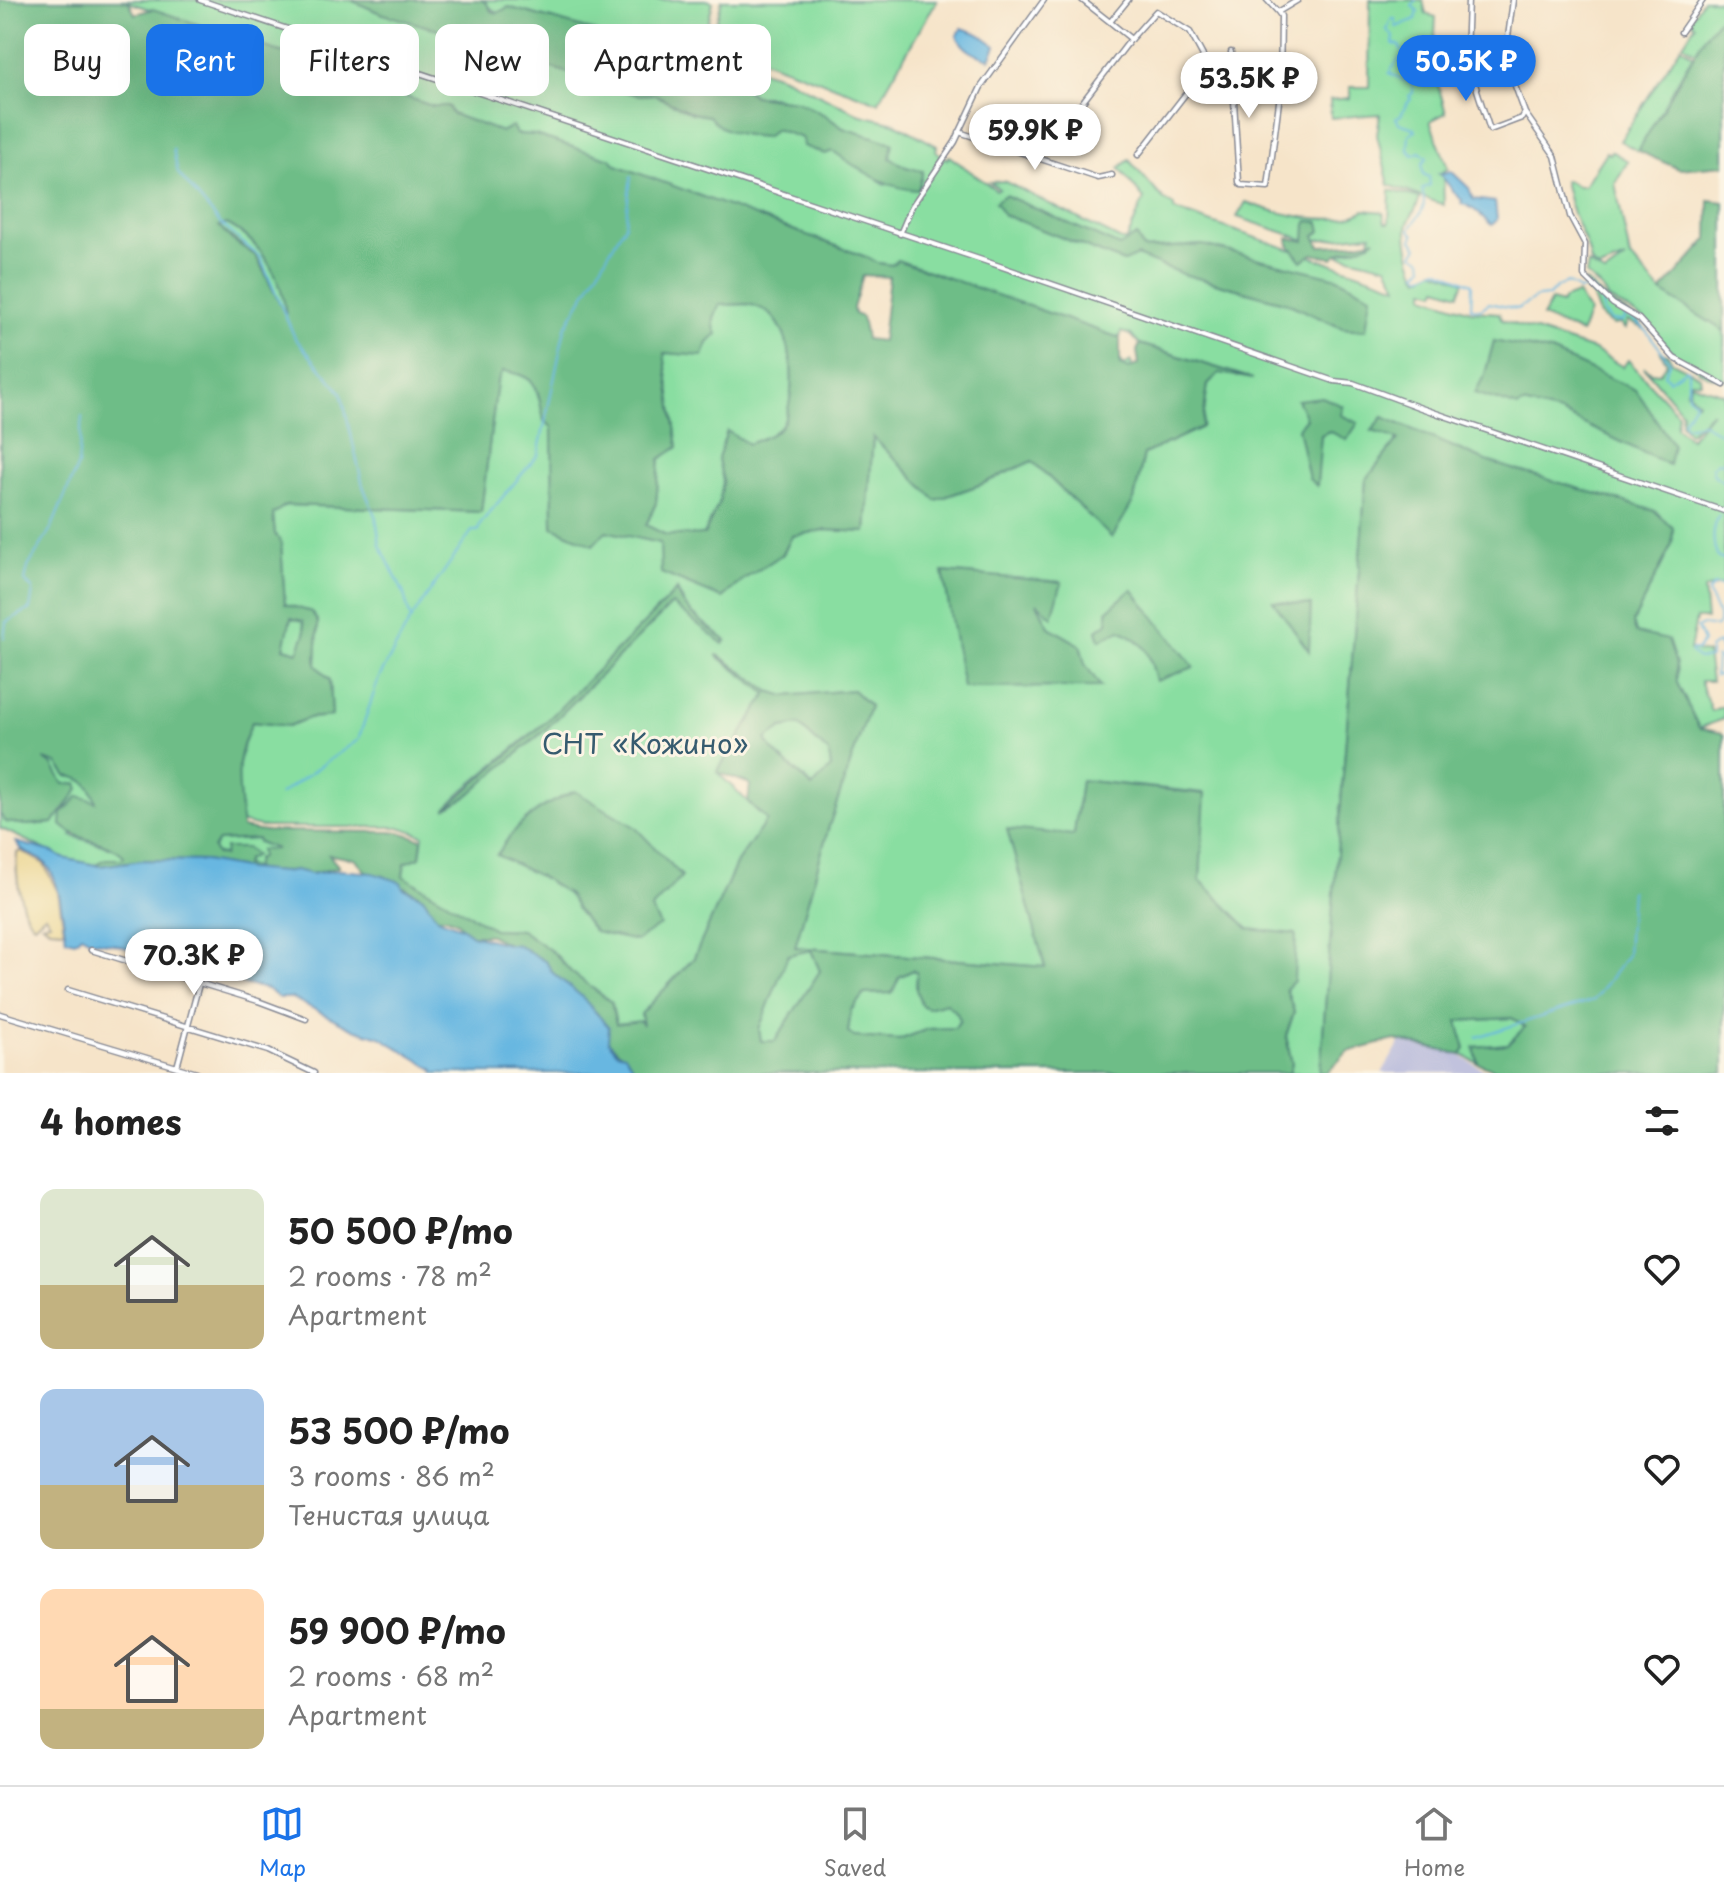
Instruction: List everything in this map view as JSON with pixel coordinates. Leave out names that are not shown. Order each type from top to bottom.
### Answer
[{"type":"street","points":[[200,0],[1334,381],[1353,383],[1724,511]]},
{"type":"street","points":[[900,234],[912,206],[949,152],[981,87],[1044,0]]},
{"type":"street","points":[[1082,0],[1131,39]]},
{"type":"street","points":[[1110,22],[1128,0]]},
{"type":"street","points":[[1231,52],[1239,182],[1241,185],[1268,187],[1280,94],[1281,16],[1267,0]]},
{"type":"street","points":[[1278,12],[1298,0]]},
{"type":"street","points":[[1468,0],[1466,56],[1490,130],[1522,118],[1525,113]]},
{"type":"street","points":[[1513,0],[1507,44],[1511,75],[1525,113],[1555,156],[1570,216],[1585,244],[1584,276],[1613,304],[1639,319],[1674,358],[1724,385]]},
{"type":"street","points":[[1681,32],[1703,0]]},
{"type":"street","points":[[1059,126],[1068,121],[1156,11],[1190,32],[1203,56],[1201,74],[1138,155]]},
{"type":"street","points":[[959,132],[1098,178],[1112,175]]},
{"type":"street","points":[[91,950],[306,1019]]},
{"type":"street","points":[[177,1067],[199,984]]},
{"type":"street","points":[[68,990],[268,1051],[314,1073]]},
{"type":"street","points":[[0,1014],[197,1073]]},
{"type":"shaded area","points":[[1402,1039],[1455,1053],[1490,1073],[1382,1073]]},
{"type":"green space","points":[[0,0],[122,0],[129,2],[135,14],[153,9],[197,24],[146,24],[146,96],[264,96],[264,47],[280,52],[280,96],[403,96],[432,106],[448,106],[452,114],[501,132],[512,126],[516,134],[535,135],[611,159],[616,165],[878,263],[892,265],[897,260],[1120,338],[1120,365],[1129,369],[1139,364],[1137,351],[1140,344],[1253,379],[1219,373],[1208,384],[1202,427],[1144,454],[1134,500],[1112,538],[1032,461],[982,484],[936,500],[873,437],[866,532],[824,530],[792,536],[783,554],[744,579],[722,598],[661,573],[660,543],[606,531],[593,545],[553,527],[552,427],[544,421],[538,392],[530,380],[503,371],[497,382],[481,512],[286,505],[273,514],[275,534],[281,542],[285,604],[312,612],[318,623],[316,665],[330,680],[332,716],[308,718],[289,726],[252,722],[241,752],[239,786],[242,828],[259,831],[399,832],[422,839],[420,857],[405,863],[403,876],[494,929],[521,930],[554,953],[571,972],[611,1002],[616,1024],[640,1021],[643,1025],[641,1014],[694,958],[737,862],[767,820],[748,802],[750,784],[717,772],[767,694],[716,655],[769,691],[785,696],[853,690],[870,706],[829,826],[795,947],[1045,967],[1007,829],[1074,835],[1081,780],[1205,794],[1200,880],[1249,929],[1296,934],[1294,981],[1286,989],[1294,1012],[1286,1036],[1292,1064],[1289,1073],[636,1073],[608,1041],[598,1014],[553,973],[546,962],[518,945],[507,944],[490,935],[472,935],[458,922],[446,917],[437,918],[423,897],[384,876],[367,873],[355,859],[329,855],[339,867],[311,874],[295,870],[249,869],[205,861],[142,860],[101,866],[97,863],[106,859],[122,859],[124,856],[61,825],[62,813],[79,796],[96,802],[92,791],[83,781],[67,776],[57,763],[44,759],[53,765],[64,784],[77,783],[79,789],[53,823],[27,825],[6,822],[0,814]],"holes":[[[227,224],[239,231],[260,251],[275,275],[286,316],[256,256],[232,240],[219,226]],[[863,275],[889,277],[882,341],[866,339],[862,317],[854,314]],[[749,304],[764,310],[776,320],[783,332],[791,362],[788,409],[778,429],[748,444],[727,431],[718,459],[723,481],[719,503],[704,535],[666,535],[646,525],[656,503],[660,459],[678,447],[664,353],[703,356],[708,343],[717,334],[714,323],[720,305]],[[291,618],[303,621],[305,634],[298,652],[284,648]],[[799,725],[829,753],[831,768],[812,787],[775,753],[766,739],[782,728]],[[257,839],[276,849],[260,850],[261,858],[257,858],[255,867],[245,865],[246,860],[255,855],[246,848],[225,848],[224,856],[216,854],[213,848],[218,841]],[[811,950],[820,971],[775,1041],[761,1041],[759,1029],[788,955]],[[913,970],[917,973],[916,989],[921,1005],[927,1008],[946,1003],[960,1020],[955,1028],[928,1029],[899,1040],[855,1037],[848,1032],[851,1010],[864,994],[892,993],[899,977]]]},
{"type":"green space","name":"СНТ «Кожино»","points":[[122,0],[351,0],[435,28],[435,96],[549,96],[549,67],[565,71],[565,96],[658,96],[692,113],[710,116],[766,137],[775,129],[802,138],[804,146],[825,154],[833,151],[885,184],[906,167],[890,158],[875,137],[854,133],[825,115],[771,96],[771,73],[861,115],[895,123],[937,146],[936,151],[947,159],[949,156],[996,190],[999,189],[990,182],[1004,181],[1121,240],[1127,240],[1144,199],[1119,168],[1129,160],[1163,199],[1174,206],[1174,210],[1398,286],[1387,266],[1337,254],[1370,243],[1371,234],[1309,241],[1237,217],[1246,202],[1273,211],[1323,219],[1353,216],[1364,210],[1383,212],[1385,223],[1389,223],[1390,190],[1420,198],[1407,226],[1409,250],[1417,273],[1420,278],[1434,270],[1464,281],[1459,294],[1438,287],[1436,292],[1425,289],[1425,296],[1471,311],[1499,313],[1502,320],[1594,350],[1623,367],[1628,360],[1678,414],[1676,427],[1690,438],[1712,412],[1689,433],[1681,424],[1682,412],[1644,367],[1659,373],[1667,363],[1661,352],[1668,354],[1672,362],[1700,376],[1701,382],[1690,381],[1686,392],[1697,403],[1689,394],[1690,383],[1724,394],[1724,584],[1704,589],[1707,619],[1696,619],[1690,650],[1707,653],[1711,681],[1700,681],[1711,711],[1724,706],[1724,719],[1699,728],[1677,683],[1676,664],[1636,633],[1633,622],[1672,544],[1673,528],[1655,512],[1486,461],[1383,417],[1372,431],[1398,439],[1366,480],[1320,1073],[1289,1073],[1292,1064],[1286,1036],[1294,1012],[1286,988],[1249,929],[1200,880],[1204,793],[1081,780],[1074,835],[1046,967],[795,947],[829,826],[870,706],[853,690],[785,696],[769,691],[720,656],[767,694],[717,772],[767,820],[737,862],[694,958],[641,1014],[644,1026],[640,1022],[616,1024],[611,1002],[571,972],[554,953],[521,930],[494,929],[402,876],[405,863],[420,857],[423,835],[399,827],[261,827],[243,823],[237,797],[238,772],[252,722],[289,726],[308,718],[332,716],[330,680],[316,666],[318,622],[312,612],[285,605],[281,543],[275,534],[273,514],[286,505],[481,512],[497,382],[503,371],[527,378],[535,387],[542,411],[551,408],[549,418],[544,421],[552,427],[553,527],[606,531],[660,543],[722,598],[744,579],[783,554],[792,536],[824,530],[866,532],[873,437],[936,500],[982,484],[1032,461],[1072,500],[1118,357],[1124,365],[1131,361],[1132,368],[1134,500],[1144,454],[1202,427],[1208,384],[1219,373],[1244,376],[1140,344],[1131,335],[1121,332],[1120,338],[878,263],[616,165],[611,159],[535,135],[516,134],[512,126],[501,132],[452,114],[448,106],[432,106],[403,96],[419,96],[419,24],[280,24],[280,52],[264,47],[264,24],[195,24]],"holes":[[[1006,196],[1119,246],[1142,249],[1203,245],[1366,330],[1342,328],[1287,303],[1183,274],[1137,256],[1123,262],[1004,215]],[[1494,341],[1670,464],[1561,413],[1523,404],[1485,374]],[[1343,407],[1329,431],[1321,435],[1316,485],[1298,428],[1306,418]],[[943,572],[1061,583],[1052,616],[1035,600],[1049,627],[1080,645],[1085,664]],[[677,590],[688,610],[726,641],[723,643],[672,604],[545,730],[465,798],[448,807],[459,794],[548,720]],[[1109,622],[1194,667],[1149,651],[1138,639],[1120,630],[1100,639],[1097,630]],[[575,791],[610,814],[650,910],[576,903],[550,882],[497,854]]]},
{"type":"green space","points":[[351,0],[480,0],[497,13],[509,7],[569,24],[565,24],[565,72],[549,67],[549,24],[435,24],[435,29],[380,13]]},
{"type":"green space","points":[[480,0],[706,0],[713,2],[708,24],[567,24],[509,7],[498,13]]},
{"type":"green space","points":[[722,0],[937,0],[878,102],[771,63],[771,24],[716,24]]},
{"type":"green space","points":[[1370,0],[1423,0],[1426,14],[1436,17],[1433,67],[1446,113],[1430,121],[1448,168],[1439,174],[1443,177],[1444,205],[1389,185],[1377,135],[1380,114],[1331,118],[1330,100],[1350,98],[1350,87],[1369,87]]},
{"type":"green space","points":[[1703,0],[1724,0],[1724,13],[1695,52],[1683,44],[1695,25],[1690,20]]},
{"type":"green space","points":[[1724,13],[1724,165],[1679,169],[1638,151],[1705,36]]},
{"type":"green space","points":[[1681,46],[1693,55],[1638,151],[1620,141]]},
{"type":"green space","points":[[658,96],[754,96],[797,101],[843,128],[893,143],[890,158],[906,167],[923,171],[918,190],[885,182],[833,151],[825,154],[803,146],[802,138],[775,129],[766,137],[751,136],[720,126],[709,116],[692,113]]},
{"type":"green space","points":[[1611,151],[1628,161],[1615,183],[1630,257],[1661,292],[1724,331],[1724,380],[1706,375],[1674,354],[1642,318],[1609,299],[1586,275],[1588,264],[1605,274],[1626,259],[1599,269],[1591,263],[1564,181],[1584,186],[1606,152],[1609,154]]},
{"type":"green space","points":[[1005,195],[1119,246],[1137,236],[1143,249],[1203,245],[1338,278],[1371,295],[1366,330],[1342,328],[1287,303],[1183,274],[1137,256],[1124,262],[1004,215],[995,202]]},
{"type":"green space","points":[[1709,200],[1724,202],[1724,331],[1661,292],[1708,239]]},
{"type":"green space","points":[[1308,221],[1319,222],[1321,231],[1315,236],[1320,246],[1375,239],[1333,258],[1313,254],[1302,261],[1289,245],[1288,238],[1305,241]]},
{"type":"green space","points":[[227,224],[250,240],[274,274],[286,313],[295,316],[287,338],[265,270],[253,254],[218,225]]},
{"type":"green space","points":[[1585,281],[1609,302],[1639,321],[1644,329],[1627,321],[1625,329],[1620,324],[1612,325],[1599,315],[1592,295],[1585,291]]},
{"type":"green space","points":[[1577,294],[1589,312],[1581,333],[1542,317],[1551,301],[1561,304],[1564,299]]},
{"type":"green space","points":[[749,304],[764,310],[776,320],[788,347],[792,379],[784,421],[773,433],[748,444],[727,431],[718,459],[723,481],[719,503],[704,535],[666,535],[646,526],[656,503],[660,459],[678,447],[663,353],[708,343],[719,305]]},
{"type":"green space","points":[[1494,341],[1551,352],[1636,390],[1673,445],[1669,465],[1561,413],[1523,404],[1518,407],[1475,393],[1485,374]]},
{"type":"green space","points":[[1322,397],[1343,406],[1341,415],[1358,423],[1347,440],[1329,431],[1321,435],[1317,486],[1309,479],[1298,428],[1306,418],[1297,400]]},
{"type":"green space","points":[[1383,417],[1486,461],[1655,511],[1673,528],[1672,544],[1633,622],[1636,633],[1668,640],[1676,664],[1677,683],[1699,728],[1724,736],[1724,1073],[1504,1073],[1478,1063],[1474,1047],[1508,1044],[1525,1027],[1512,1018],[1458,1021],[1465,1049],[1462,1055],[1395,1040],[1347,1052],[1327,1073],[1320,1073],[1366,480],[1398,439],[1372,431]]},
{"type":"green space","points":[[943,572],[1062,582],[1052,617],[1037,603],[1049,627],[1080,645],[1085,664],[1101,687],[963,688]]},
{"type":"green space","points":[[1132,589],[1194,667],[1156,681],[1149,656],[1136,640],[1120,630],[1100,640],[1097,630],[1108,622],[1107,611]]},
{"type":"green space","points":[[677,590],[685,606],[726,641],[723,644],[672,604],[545,730],[465,798],[445,809],[548,720]]},
{"type":"green space","points":[[1273,601],[1311,605],[1309,651]]},
{"type":"green space","points":[[290,618],[303,620],[305,634],[299,652],[284,648]]},
{"type":"green space","points":[[799,725],[829,753],[831,768],[813,787],[775,753],[765,739],[782,728]]},
{"type":"green space","points":[[37,757],[57,763],[67,776],[83,781],[92,792],[96,803],[72,836],[118,850],[125,856],[123,859],[106,859],[98,863],[101,866],[63,858],[0,828],[0,814],[6,822],[27,825],[53,823],[59,813],[63,794],[60,777]]},
{"type":"green space","points":[[575,791],[635,827],[682,876],[651,909],[660,925],[636,941],[595,932],[569,895],[497,855],[530,816]]},
{"type":"green space","points":[[258,839],[258,842],[276,849],[261,858],[255,867],[245,865],[250,858],[216,854],[213,848],[218,841]]},
{"type":"green space","points":[[811,950],[820,971],[775,1041],[761,1041],[759,1029],[788,955]]},
{"type":"green space","points":[[913,970],[917,973],[916,989],[927,1008],[946,1003],[960,1019],[955,1028],[928,1029],[899,1040],[855,1037],[848,1032],[851,1010],[864,994],[892,993],[899,977]]},
{"type":"green space","points":[[1512,1018],[1525,1027],[1508,1044],[1475,1047],[1478,1063],[1462,1055],[1465,1049],[1458,1021]]},
{"type":"sand","points":[[21,851],[44,864],[58,892],[64,930],[50,929],[42,924],[50,922],[45,915],[34,925],[29,920],[18,881],[17,853]]},
{"type":"water","points":[[962,28],[979,34],[996,46],[990,59],[975,54],[963,45],[957,36]]},
{"type":"water","points":[[1451,171],[1469,188],[1473,199],[1495,202],[1497,220],[1492,225],[1473,209],[1461,204],[1462,200],[1439,174]]},
{"type":"water","points":[[16,842],[53,852],[63,858],[100,866],[142,860],[205,861],[282,872],[295,870],[311,874],[339,870],[373,873],[401,882],[403,888],[423,897],[437,918],[472,935],[518,945],[546,962],[553,973],[580,995],[609,1027],[608,1041],[617,1052],[625,1054],[636,1073],[435,1073],[380,1037],[354,1029],[292,998],[279,998],[267,989],[234,982],[188,964],[159,959],[81,935],[75,941],[66,939],[60,900],[51,871]]},
{"type":"waterway","points":[[1416,0],[1412,6],[1418,11],[1416,19],[1396,27],[1395,19],[1391,19],[1387,30],[1394,37],[1393,44],[1399,45],[1404,56],[1389,73],[1412,84],[1413,93],[1401,115],[1396,118],[1399,123],[1416,131],[1409,134],[1408,149],[1413,155],[1420,152],[1427,158],[1422,164],[1423,174],[1429,177],[1430,185],[1422,189],[1423,208],[1410,230],[1414,235],[1412,240],[1418,247],[1413,254],[1422,259],[1423,267],[1418,272],[1421,276],[1438,269],[1472,284],[1471,308],[1481,309],[1489,303],[1517,309],[1538,297],[1549,296],[1557,287],[1567,283],[1579,290],[1589,288],[1602,302],[1603,312],[1611,321],[1622,322],[1626,315],[1645,329],[1670,362],[1664,374],[1669,380],[1688,370],[1688,396],[1695,401],[1683,421],[1685,426],[1703,423],[1724,435]]},
{"type":"waterway","points":[[173,149],[178,173],[220,223],[260,257],[295,338],[341,392],[363,486],[376,518],[380,545],[404,594],[410,617]]},
{"type":"waterway","points":[[279,795],[358,740],[379,678],[411,619],[472,531],[478,531],[480,524],[538,455],[565,328],[625,225],[631,176]]},
{"type":"waterway","points":[[4,638],[6,622],[30,609],[33,590],[25,581],[28,567],[51,529],[78,465],[82,417]]},
{"type":"waterway","points":[[1724,463],[1718,462],[1712,467],[1714,475],[1724,482]]},
{"type":"waterway","points":[[1719,515],[1714,542],[1718,558],[1724,560]]},
{"type":"waterway","points":[[1724,587],[1714,585],[1708,592],[1717,613],[1717,627],[1702,625],[1697,628],[1703,642],[1691,653],[1698,659],[1710,658],[1710,649],[1718,643],[1724,657]]},
{"type":"waterway","points":[[1724,662],[1716,657],[1715,676],[1724,674]]},
{"type":"waterway","points":[[1477,1037],[1594,1000],[1627,955],[1631,891]]}]
